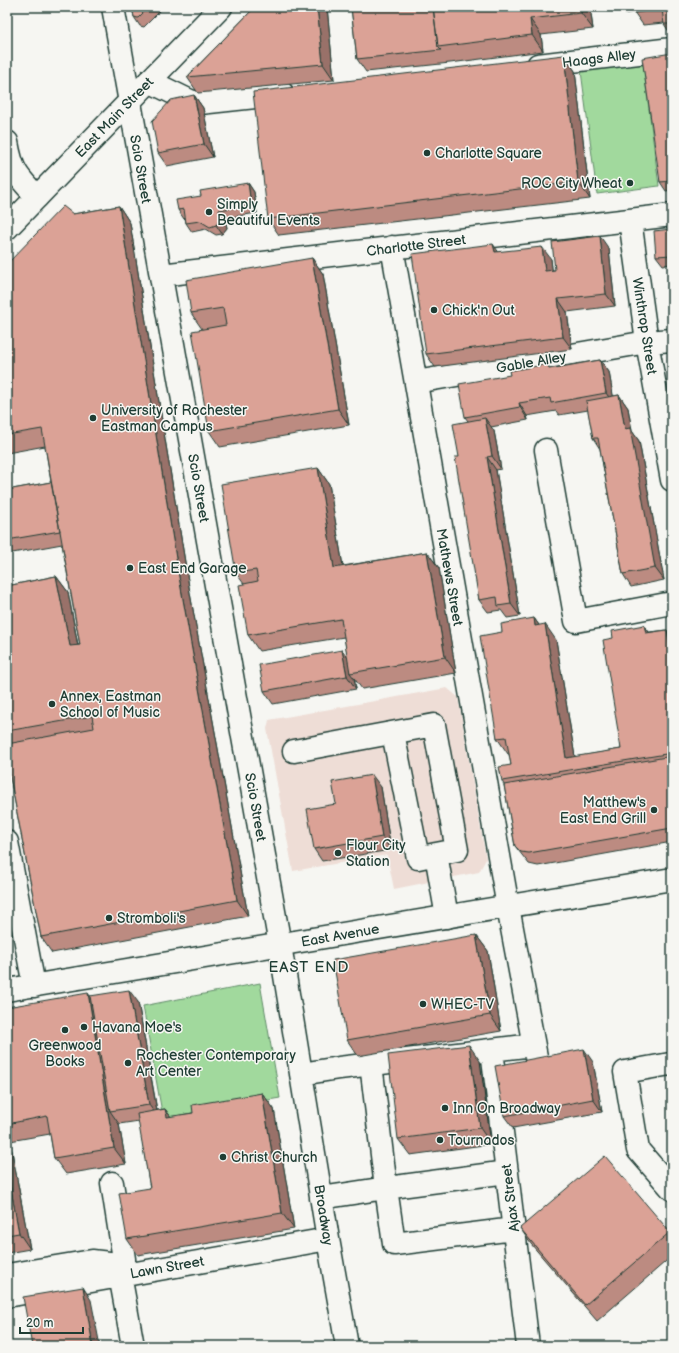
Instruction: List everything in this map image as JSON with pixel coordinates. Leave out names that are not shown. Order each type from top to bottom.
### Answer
[{"type":"street","name":"Scio Street","points":[[112,7],[280,945]]},
{"type":"street","name":"East Main Street","points":[[7,228],[221,7]]},
{"type":"street","name":"Haags Alley","points":[[522,66],[672,49]]},
{"type":"street","points":[[149,81],[190,101],[200,103],[302,91]]},
{"type":"street","points":[[7,142],[10,161],[18,176],[36,197]]},
{"type":"street","name":"Charlotte Street","points":[[160,275],[672,215]]},
{"type":"street","name":"Winthrop Street","points":[[630,220],[647,342],[670,459],[672,480]]},
{"type":"street","name":"Mathews Street","points":[[392,247],[535,1054],[492,1050]]},
{"type":"street","name":"Gable Alley","points":[[416,382],[647,342],[672,340]]},
{"type":"street","points":[[546,450],[576,622],[672,603]]},
{"type":"street","points":[[294,750],[434,725],[457,850],[418,858],[393,733]]},
{"type":"street","points":[[7,842],[34,986]]},
{"type":"street","points":[[436,854],[447,917]]},
{"type":"street","name":"East Avenue","points":[[7,990],[672,879]]},
{"type":"street","name":"Broadway","points":[[280,945],[341,1319],[347,1346]]},
{"type":"street","points":[[301,1074],[492,1050]]},
{"type":"street","name":"Ajax Street","points":[[492,1050],[528,1346]]},
{"type":"street","points":[[371,1064],[394,1244],[514,1229]]},
{"type":"street","points":[[672,1065],[670,1064],[625,1072],[638,1150],[672,1189]]},
{"type":"street","points":[[321,1198],[507,1172]]},
{"type":"street","points":[[112,1183],[124,1259],[119,1270],[133,1346]]},
{"type":"street","name":"Lawn Street","points":[[7,1296],[119,1270],[328,1239]]},
{"type":"street","points":[[7,1275],[92,1262],[119,1270]]},
{"type":"street","name":"Broadway","points":[[341,1319],[354,1346]]},
{"type":"shaded area","points":[[447,688],[458,697],[486,859],[479,872],[394,889],[387,855],[293,871],[267,729],[269,720]]},
{"type":"green space","points":[[643,63],[659,186],[597,194],[581,71]]},
{"type":"green space","points":[[260,983],[280,1098],[163,1118],[143,1006]]},
{"type":"building","points":[[132,7],[149,7],[138,18],[134,17]]},
{"type":"building","points":[[255,7],[317,7],[323,64],[187,77]]},
{"type":"building","points":[[351,7],[433,7],[438,47],[441,50],[357,59]]},
{"type":"building","points":[[433,7],[581,7],[581,13],[530,19],[532,35],[438,47]]},
{"type":"building","points":[[633,7],[672,7],[672,24],[664,24],[662,9],[634,13]]},
{"type":"building","points":[[672,53],[672,181],[660,182],[642,58]]},
{"type":"building","name":"Charlotte Square","points":[[564,55],[578,182],[268,219],[253,92]]},
{"type":"building","points":[[194,95],[204,144],[158,153],[152,121],[171,100]]},
{"type":"building","points":[[248,183],[251,205],[219,210],[220,219],[216,225],[210,227],[200,221],[186,223],[184,209],[178,210],[176,200],[201,196],[200,191]]},
{"type":"building","name":"University of Rochester Eastman Campus","points":[[63,206],[73,214],[119,206],[179,577],[237,900],[41,937],[7,761],[7,744],[94,728],[92,716],[7,731],[7,586],[56,576],[70,646],[80,645],[42,429],[7,435],[7,264]]},
{"type":"building","points":[[672,229],[672,255],[656,256],[654,231]]},
{"type":"building","points":[[600,236],[606,294],[558,299],[563,337],[426,354],[412,254],[493,244],[495,252],[542,247],[545,271],[555,270],[552,242]]},
{"type":"building","points":[[312,258],[338,409],[209,431],[192,331],[226,325],[223,308],[191,313],[186,280]]},
{"type":"building","points":[[600,360],[606,393],[551,403],[550,398],[519,403],[520,407],[465,417],[459,384],[510,375],[509,371],[548,364],[549,369]]},
{"type":"building","points":[[619,395],[625,429],[630,428],[655,568],[623,574],[598,438],[593,438],[586,401]]},
{"type":"building","points":[[485,418],[492,456],[487,457],[511,604],[498,606],[497,597],[479,600],[455,457],[459,457],[453,424]]},
{"type":"building","points":[[318,468],[334,568],[427,552],[445,657],[350,673],[341,619],[248,635],[239,585],[258,581],[256,570],[236,573],[221,484]]},
{"type":"building","points":[[51,482],[60,531],[7,540],[7,490]]},
{"type":"building","points":[[534,618],[535,626],[545,624],[566,758],[621,749],[603,640],[613,638],[612,631],[644,625],[646,633],[667,630],[672,660],[672,753],[502,781],[499,767],[511,765],[506,737],[497,738],[480,636],[502,632],[501,624]]},
{"type":"building","points":[[342,650],[347,676],[264,691],[259,665]]},
{"type":"building","points":[[672,756],[672,828],[529,853],[521,852],[515,846],[504,785]]},
{"type":"building","points":[[372,775],[382,837],[314,849],[307,809],[336,804],[332,782]]},
{"type":"building","name":"WHEC-TV","points":[[476,935],[490,1015],[347,1040],[333,960]]},
{"type":"building","name":"Rochester Contemporary Art Center","points":[[129,990],[149,1105],[110,1111],[90,996]]},
{"type":"building","points":[[88,993],[114,1148],[54,1158],[47,1116],[7,1124],[7,1007]]},
{"type":"building","name":"Inn On Broadway","points":[[469,1045],[480,1128],[398,1139],[388,1055]]},
{"type":"building","points":[[584,1049],[593,1099],[504,1116],[495,1066]]},
{"type":"building","points":[[262,1093],[282,1213],[127,1239],[119,1193],[150,1188],[137,1114],[165,1109],[167,1117],[193,1113],[192,1105]]},
{"type":"building","points":[[605,1156],[670,1232],[585,1305],[520,1228]]},
{"type":"building","points":[[7,1168],[19,1233],[7,1235]]},
{"type":"building","points":[[83,1287],[93,1346],[32,1346],[23,1297]]},
{"type":"place","name":"Charlotte Square","points":[[427,153]]},
{"type":"place","name":"ROC City Wheat","points":[[630,183]]},
{"type":"place","name":"Simply Beautiful Events","points":[[209,212]]},
{"type":"place","name":"Chick'n Out","points":[[434,310]]},
{"type":"place","name":"University of Rochester Eastman Campus","points":[[93,418]]},
{"type":"place","name":"East End Garage","points":[[130,568]]},
{"type":"place","name":"Annex, Eastman School of Music","points":[[52,704]]},
{"type":"place","name":"Matthew's East End Grill","points":[[654,810]]},
{"type":"place","name":"Flour City Station","points":[[338,853]]},
{"type":"place","name":"Stromboli's","points":[[109,918]]},
{"type":"place","name":"WHEC-TV","points":[[423,1004]]},
{"type":"place","name":"Havana Moe's","points":[[84,1027]]},
{"type":"place","name":"Greenwood Books","points":[[65,1030]]},
{"type":"place","name":"Rochester Contemporary Art Center","points":[[128,1063]]},
{"type":"place","name":"Inn On Broadway","points":[[445,1108]]},
{"type":"place","name":"Tournados","points":[[440,1140]]},
{"type":"place","name":"Christ Church","points":[[223,1157]]},
{"type":"district","name":"EAST END","points":[[309,967]]}]
